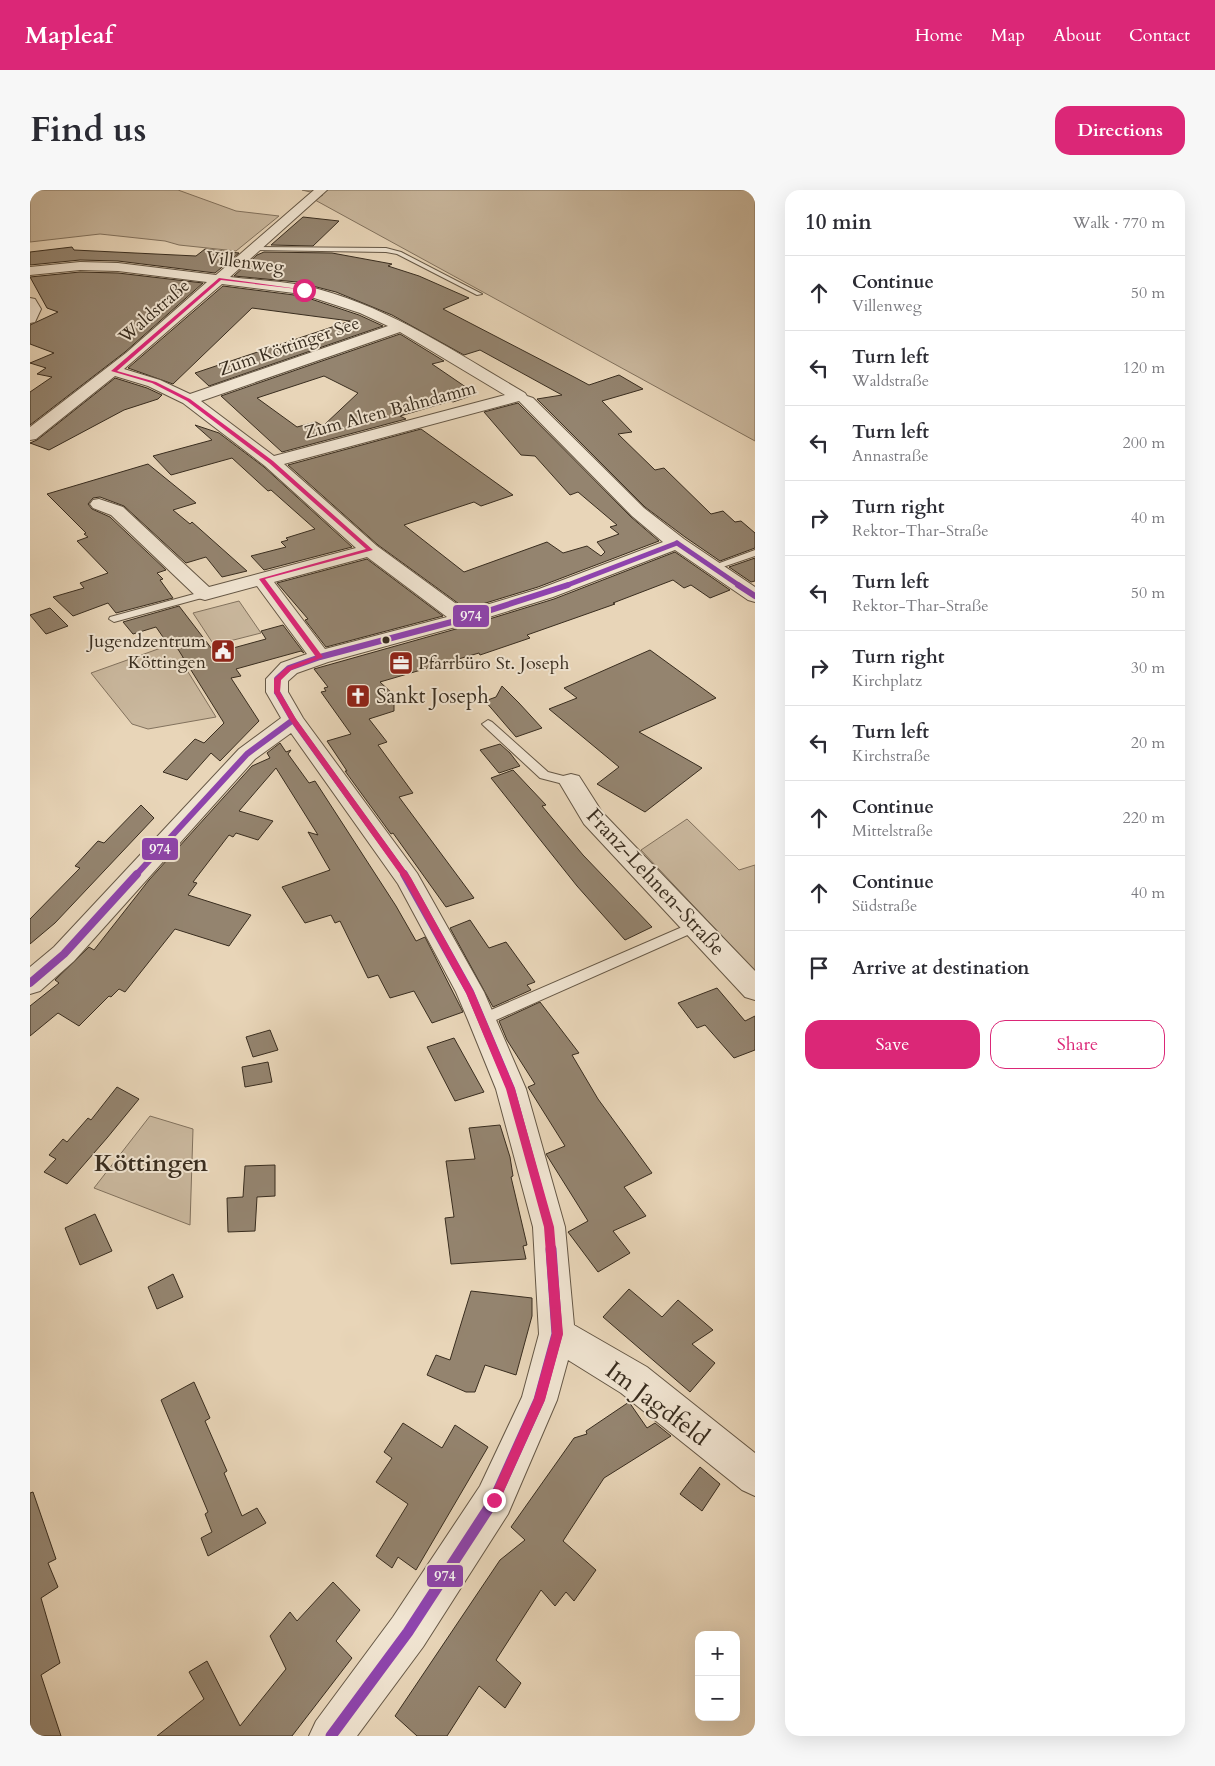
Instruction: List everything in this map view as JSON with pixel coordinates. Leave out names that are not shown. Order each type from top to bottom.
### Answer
[{"type":"street","name":"Waldstraße","points":[[30,435],[113,371],[321,190]]},
{"type":"street","name":"Villenweg","points":[[30,271],[80,266],[118,267],[304,290],[365,310],[401,327],[523,398],[638,512],[711,568],[755,596]]},
{"type":"street","points":[[30,302],[34,309],[30,319]]},
{"type":"street","name":"Zum Köttinger See","points":[[189,400],[401,327]]},
{"type":"street","points":[[113,371],[154,382],[189,400],[271,462],[370,550],[463,619]]},
{"type":"street","name":"Zum Alten Bahndamm","points":[[271,462],[523,398]]},
{"type":"street","points":[[99,504],[118,511],[205,594],[370,550]]},
{"type":"street","points":[[331,1736],[408,1632],[494,1500],[539,1400],[558,1334],[549,1227],[511,1089],[470,992],[408,880],[293,720],[277,692],[277,679],[289,668],[320,657],[463,619],[546,593],[677,543]]},
{"type":"street","points":[[262,579],[320,657]]},
{"type":"street","points":[[30,983],[64,954],[247,754],[293,720]]},
{"type":"street","name":"Franz-Lehnen-Straße","points":[[570,782],[593,818],[755,989]]},
{"type":"street","name":"Im Jagdfeld","points":[[558,1334],[634,1380],[755,1477]]},
{"type":"lane","name":"Villenweg","points":[[256,248],[386,250],[399,253],[479,294]]},
{"type":"lane","points":[[711,568],[755,553]]},
{"type":"lane","points":[[114,619],[205,594]]},
{"type":"lane","name":"Franz-Lehnen-Straße","points":[[488,724],[544,775],[570,782]]},
{"type":"lane","points":[[482,1020],[696,926]]},
{"type":"shaded area","points":[[30,190],[178,190],[236,211],[279,216],[236,251],[100,234],[30,242]]},
{"type":"shaded area","points":[[302,190],[755,190],[755,441],[315,200],[323,195]]},
{"type":"shaded area","points":[[239,601],[261,633],[214,645],[193,613]]},
{"type":"shaded area","points":[[186,639],[195,652],[180,659],[216,717],[148,729],[132,724],[91,673]]},
{"type":"shaded area","points":[[687,819],[739,870],[755,865],[755,971],[641,850]]},
{"type":"shaded area","points":[[150,1116],[193,1129],[190,1225],[94,1188]]},
{"type":"building","points":[[303,217],[339,221],[313,246],[271,245]]},
{"type":"building","points":[[72,247],[74,250],[196,256],[205,249],[239,253],[215,273],[118,261],[80,260],[30,265],[30,252]]},
{"type":"building","points":[[264,252],[332,253],[392,264],[388,266],[419,276],[469,298],[443,309],[589,385],[619,375],[643,389],[602,401],[632,432],[618,434],[655,470],[664,468],[711,514],[723,511],[735,522],[741,521],[755,533],[755,548],[720,561],[685,537],[645,507],[537,399],[562,395],[480,350],[464,355],[392,315],[336,292],[297,282],[234,276],[257,255]]},
{"type":"building","points":[[80,272],[118,273],[203,283],[125,352],[30,425],[30,392],[52,377],[37,374],[46,368],[30,363],[54,353],[30,344],[30,325],[58,312],[47,308],[30,277]]},
{"type":"building","points":[[223,286],[302,296],[359,315],[383,326],[209,386],[195,373],[350,321],[252,308],[173,384],[128,368]]},
{"type":"building","points":[[400,334],[444,361],[432,364],[476,394],[400,416],[406,419],[282,452],[221,396]],"holes":[[[324,376],[358,393],[323,426],[316,422],[297,427],[257,398]]]},
{"type":"building","points":[[115,378],[162,395],[158,399],[124,410],[49,450],[30,443],[37,440]]},
{"type":"building","points":[[518,403],[631,517],[659,541],[538,587],[466,609],[378,545],[288,465],[421,429],[513,495],[481,506],[474,502],[404,525],[464,572],[547,542],[563,553],[587,546],[601,556],[605,552],[597,542],[619,534],[610,527],[617,525],[578,492],[570,495],[535,456],[521,455],[484,412]]},
{"type":"building","points":[[195,425],[219,433],[264,467],[352,547],[264,570],[251,556],[286,547],[281,542],[288,540],[286,538],[315,529],[271,490],[268,491],[232,458],[171,475],[153,456],[212,440]]},
{"type":"building","points":[[148,464],[196,503],[173,510],[190,524],[192,522],[247,571],[222,577],[206,557],[186,563],[124,506],[100,497],[93,498],[88,504],[92,509],[110,517],[166,570],[157,573],[163,579],[160,580],[173,598],[116,613],[108,603],[73,616],[53,597],[84,588],[80,583],[108,573],[77,541],[88,537],[84,534],[86,533],[47,494]]},
{"type":"building","points":[[675,552],[730,590],[710,598],[691,585],[684,588],[673,580],[613,603],[615,604],[527,635],[530,638],[480,655],[479,653],[380,682],[394,695],[394,711],[369,719],[387,742],[378,745],[413,793],[399,797],[474,898],[446,907],[393,833],[391,834],[345,771],[347,771],[327,741],[351,734],[321,692],[326,691],[324,688],[328,687],[314,669],[554,599]]},
{"type":"building","points":[[755,558],[755,581],[751,582],[729,567]]},
{"type":"building","points":[[367,559],[443,616],[326,647],[305,620],[308,619],[277,583]]},
{"type":"building","points":[[179,606],[215,653],[266,639],[261,631],[283,625],[304,653],[301,651],[236,669],[241,676],[231,678],[259,721],[220,761],[211,753],[187,780],[163,772],[195,739],[204,743],[224,723],[171,638],[165,640],[156,627],[133,634],[123,622]]},
{"type":"building","points":[[50,608],[68,626],[46,634],[30,615]]},
{"type":"building","points":[[650,650],[716,698],[639,732],[702,768],[645,812],[597,784],[619,767],[549,709],[577,698],[564,688]]},
{"type":"building","points":[[502,686],[542,728],[516,737],[485,701],[496,697]]},
{"type":"building","points":[[280,743],[286,752],[291,750],[288,754],[309,783],[315,781],[396,906],[416,941],[425,937],[463,1012],[432,1023],[414,991],[390,998],[378,975],[368,978],[340,921],[335,923],[331,915],[305,923],[282,887],[330,870],[308,832],[318,835],[276,768],[239,811],[273,821],[258,840],[236,833],[233,837],[229,835],[193,882],[197,883],[188,895],[251,915],[229,946],[175,929],[125,992],[119,989],[111,997],[109,996],[79,1026],[58,1013],[30,1036],[30,1006],[59,983],[55,980],[89,947],[94,950],[149,880],[252,766],[270,758],[267,753]]},
{"type":"building","points":[[500,744],[520,766],[499,773],[480,750]]},
{"type":"building","points":[[513,770],[546,805],[542,806],[583,855],[652,927],[625,940],[577,886],[491,778]]},
{"type":"building","points":[[141,805],[154,818],[55,923],[30,944],[30,919],[80,868],[75,866],[98,841],[104,843]]},
{"type":"building","points":[[470,920],[489,948],[506,942],[535,982],[527,985],[531,990],[493,1007],[450,928]]},
{"type":"building","points":[[717,988],[745,1021],[755,1016],[755,1050],[734,1058],[705,1025],[697,1028],[678,1003]]},
{"type":"building","points":[[540,1002],[579,1053],[572,1055],[598,1099],[652,1173],[624,1187],[646,1216],[613,1231],[630,1253],[598,1272],[568,1232],[588,1221],[546,1154],[565,1146],[528,1087],[535,1084],[507,1040],[499,1021]]},
{"type":"building","points":[[270,1030],[278,1050],[253,1057],[246,1037]]},
{"type":"building","points":[[454,1038],[484,1092],[455,1101],[427,1047]]},
{"type":"building","points":[[268,1062],[272,1082],[245,1087],[242,1067]]},
{"type":"building","points":[[117,1087],[139,1099],[107,1138],[67,1184],[44,1172],[56,1159],[49,1155],[63,1139],[67,1142],[88,1118],[91,1120]]},
{"type":"building","points":[[500,1125],[510,1157],[513,1176],[511,1177],[527,1245],[523,1246],[526,1259],[451,1264],[445,1218],[454,1217],[446,1161],[475,1159],[469,1128]]},
{"type":"building","points":[[275,1165],[275,1196],[257,1197],[255,1231],[228,1232],[227,1198],[243,1197],[245,1166]]},
{"type":"building","points":[[95,1214],[112,1251],[80,1265],[65,1228]]},
{"type":"building","points":[[173,1274],[183,1297],[157,1309],[148,1287]]},
{"type":"building","points":[[629,1289],[662,1317],[678,1300],[713,1330],[692,1344],[715,1363],[690,1392],[603,1317]]},
{"type":"building","points":[[471,1291],[532,1298],[532,1316],[516,1375],[485,1365],[475,1392],[466,1392],[427,1375],[436,1355],[450,1360]]},
{"type":"building","points":[[194,1382],[210,1418],[205,1421],[227,1471],[224,1473],[242,1516],[257,1508],[266,1523],[208,1556],[201,1538],[212,1532],[205,1514],[208,1512],[161,1400]]},
{"type":"building","points":[[629,1402],[647,1428],[655,1423],[671,1436],[604,1478],[563,1541],[596,1570],[574,1601],[566,1592],[555,1606],[541,1590],[496,1660],[521,1683],[505,1708],[479,1686],[447,1736],[417,1736],[395,1716],[500,1560],[525,1540],[511,1527],[574,1438],[587,1434],[586,1431]]},
{"type":"building","points":[[403,1423],[442,1448],[455,1425],[488,1447],[416,1570],[398,1557],[392,1568],[376,1556],[408,1504],[376,1482],[392,1458],[384,1452]]},
{"type":"building","points":[[700,1467],[720,1484],[702,1511],[680,1494]]},
{"type":"building","points":[[33,1492],[56,1559],[48,1563],[58,1587],[41,1598],[60,1663],[41,1675],[61,1736],[30,1736],[30,1493]]},
{"type":"building","points":[[333,1582],[360,1610],[336,1641],[352,1658],[292,1736],[157,1736],[204,1699],[189,1672],[207,1661],[240,1726],[286,1669],[270,1636],[290,1612],[297,1621]]},
{"type":"transit line","name":"974","points":[[677,543],[755,596]]},
{"type":"transit line","name":"974","points":[[277,692],[277,679],[289,668],[320,657],[463,619],[546,593],[677,543]]},
{"type":"transit line","name":"974","points":[[277,692],[293,720],[408,879],[470,992],[511,1089],[549,1227],[557,1334],[539,1400],[494,1500],[408,1632],[331,1736]]},
{"type":"transit line","name":"974","points":[[30,983],[64,954],[247,754],[293,720]]},
{"type":"place","name":"Jugendzentrum Köttingen","points":[[223,651]]},
{"type":"place","name":"Pfarrbüro St. Joseph","points":[[401,663]]},
{"type":"place","name":"Sankt Joseph","points":[[358,696]]},
{"type":"district","name":"Köttingen","points":[[151,1163]]},
{"type":"route","points":[[304,290],[220,279],[113,371],[154,382],[189,400],[271,462],[370,550],[262,579],[320,657],[289,668],[277,679],[277,692],[293,720],[408,880],[470,992],[511,1089],[549,1227],[558,1334],[539,1400],[494,1500]]}]
